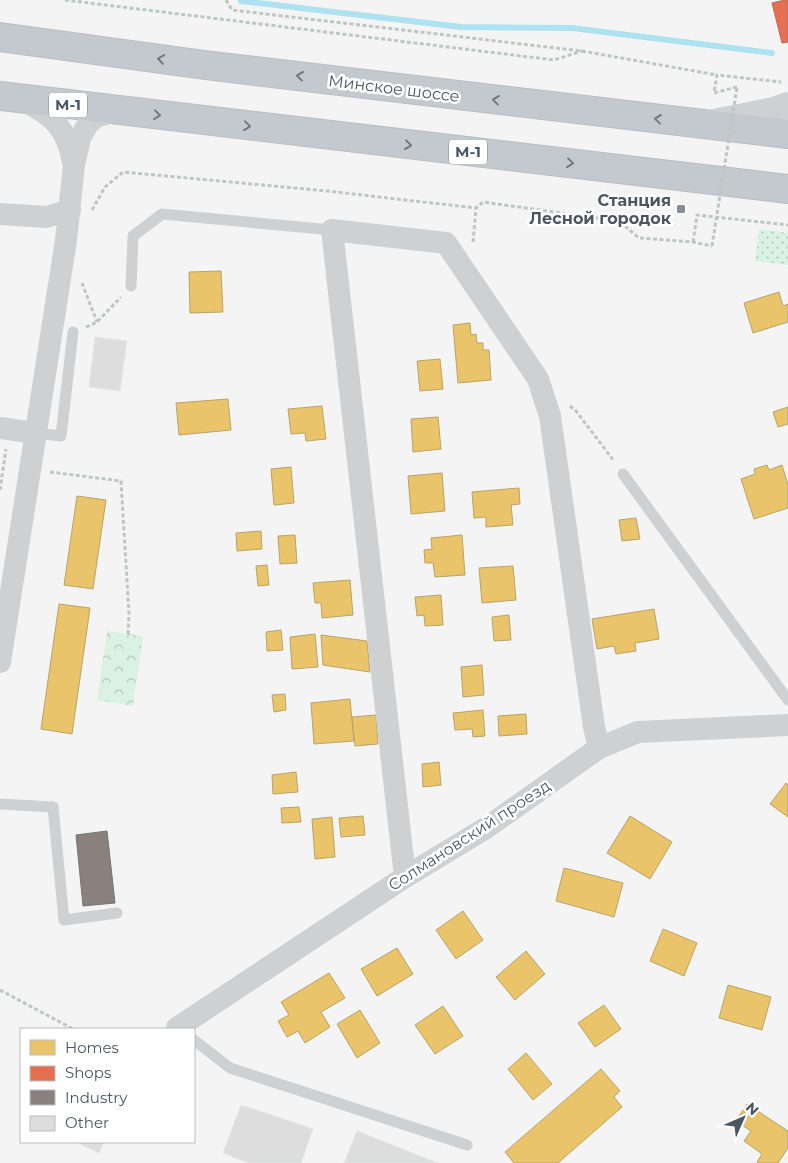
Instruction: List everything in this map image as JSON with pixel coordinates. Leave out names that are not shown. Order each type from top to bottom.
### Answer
[{"type":"highway","name":"Минское шоссе","points":[[0,37],[205,65],[788,134]]},
{"type":"highway","name":"М-1","points":[[11,98],[788,189]]},
{"type":"street","points":[[0,662],[35,433],[81,210],[70,146],[64,132],[53,118],[38,108],[11,98]]},
{"type":"street","points":[[706,125],[774,111],[788,106]]},
{"type":"street","points":[[74,165],[80,138],[88,124],[96,118],[115,110]]},
{"type":"street","points":[[738,183],[788,195]]},
{"type":"street","points":[[0,214],[46,217],[81,210]]},
{"type":"street","points":[[405,877],[332,230],[446,242],[538,380],[550,416],[594,727],[599,748]]},
{"type":"street","points":[[4,428],[35,433]]},
{"type":"street","name":"Солмановский проезд","points":[[189,1028],[405,877],[486,828],[599,748],[638,732],[788,725]]},
{"type":"lane","points":[[131,286],[133,236],[162,214],[332,230]]},
{"type":"lane","points":[[35,433],[61,436],[73,332]]},
{"type":"lane","points":[[623,474],[788,700]]},
{"type":"lane","points":[[0,804],[53,807],[64,920],[117,913]]},
{"type":"lane","points":[[195,1041],[230,1068],[467,1145]]},
{"type":"path","points":[[65,0],[554,60],[582,51]]},
{"type":"path","points":[[226,0],[232,10],[582,51],[717,75],[788,83]]},
{"type":"path","points":[[472,242],[476,208],[483,202],[619,221],[639,238],[693,242],[712,246],[737,87],[714,93],[717,75]]},
{"type":"path","points":[[81,210],[124,172],[327,191],[476,208]]},
{"type":"path","points":[[693,242],[697,215],[788,225]]},
{"type":"path","points":[[73,332],[97,322],[131,286]]},
{"type":"path","points":[[569,404],[623,474]]},
{"type":"path","points":[[0,490],[4,428]]},
{"type":"path","points":[[29,470],[122,482],[129,614],[128,634]]},
{"type":"path","points":[[0,990],[71,1028]]},
{"type":"green space","points":[[759,229],[788,233],[788,265],[755,261]]},
{"type":"green space","points":[[107,631],[143,636],[133,706],[97,700]]},
{"type":"building: Homes","points":[[221,271],[223,312],[190,313],[189,272]]},
{"type":"building: Homes","points":[[779,292],[783,306],[788,304],[788,322],[753,333],[744,303]]},
{"type":"building: Homes","points":[[470,323],[471,335],[476,334],[477,343],[483,343],[483,350],[489,350],[491,380],[458,383],[453,325]]},
{"type":"building: Homes","points":[[440,359],[443,389],[420,391],[417,361]]},
{"type":"building: Homes","points":[[228,399],[231,430],[179,435],[176,403]]},
{"type":"building: Homes","points":[[322,406],[326,439],[306,441],[305,433],[291,434],[288,409]]},
{"type":"building: Homes","points":[[788,407],[788,424],[778,427],[773,412]]},
{"type":"building: Homes","points":[[438,417],[441,449],[413,452],[411,419]]},
{"type":"building: Homes","points":[[767,465],[769,470],[782,465],[788,485],[788,508],[754,519],[741,479],[755,474],[754,469]]},
{"type":"building: Homes","points":[[291,467],[294,503],[274,505],[271,469]]},
{"type":"building: Homes","points":[[442,473],[445,511],[411,514],[408,476]]},
{"type":"building: Homes","points":[[519,488],[520,504],[511,505],[513,525],[486,527],[486,517],[474,518],[472,492]]},
{"type":"building: Homes","points":[[77,496],[106,500],[93,589],[64,585]]},
{"type":"building: Homes","points":[[636,518],[640,539],[622,541],[619,520]]},
{"type":"building: Homes","points":[[261,531],[262,549],[237,551],[236,533]]},
{"type":"building: Homes","points":[[295,535],[297,563],[280,564],[278,536]]},
{"type":"building: Homes","points":[[462,535],[465,575],[435,577],[433,563],[425,563],[424,550],[432,549],[431,538]]},
{"type":"building: Homes","points":[[267,565],[269,585],[258,586],[256,566]]},
{"type":"building: Homes","points":[[513,566],[516,600],[482,603],[479,568]]},
{"type":"building: Homes","points":[[350,580],[353,615],[322,618],[321,603],[315,603],[313,583]]},
{"type":"building: Homes","points":[[441,595],[443,625],[425,626],[424,615],[417,616],[415,597]]},
{"type":"building: Homes","points":[[59,604],[90,608],[72,734],[41,729]]},
{"type":"building: Homes","points":[[654,609],[659,639],[635,643],[636,651],[616,654],[614,646],[597,649],[592,619]]},
{"type":"building: Homes","points":[[509,615],[511,640],[494,641],[492,617]]},
{"type":"building: Homes","points":[[281,630],[283,650],[267,651],[266,632]]},
{"type":"building: Homes","points":[[315,634],[318,667],[292,669],[290,637]]},
{"type":"building: Homes","points":[[321,635],[367,641],[370,672],[323,665]]},
{"type":"building: Homes","points":[[482,665],[484,695],[463,697],[461,667]]},
{"type":"building: Homes","points":[[285,694],[286,710],[274,712],[272,695]]},
{"type":"building: Homes","points":[[350,699],[354,741],[314,744],[311,703]]},
{"type":"building: Homes","points":[[483,710],[485,736],[473,737],[472,729],[455,730],[453,713]]},
{"type":"building: Homes","points":[[526,714],[527,734],[499,736],[498,716]]},
{"type":"building: Homes","points":[[376,715],[378,744],[355,746],[352,717]]},
{"type":"building: Homes","points":[[439,762],[441,785],[423,787],[422,764]]},
{"type":"building: Homes","points":[[296,772],[298,792],[273,794],[272,775]]},
{"type":"building: Homes","points":[[786,783],[788,785],[788,817],[770,804]]},
{"type":"building: Homes","points":[[299,807],[301,822],[282,823],[281,808]]},
{"type":"building: Homes","points":[[363,816],[365,835],[341,837],[339,818]]},
{"type":"building: Homes","points":[[630,816],[672,842],[650,879],[607,853]]},
{"type":"building: Homes","points":[[332,817],[335,857],[315,859],[312,819]]},
{"type":"building: Homes","points":[[564,868],[623,883],[614,917],[556,901]]},
{"type":"building: Homes","points":[[463,911],[483,940],[456,959],[436,930]]},
{"type":"building: Homes","points":[[663,929],[697,943],[684,976],[650,961]]},
{"type":"building: Homes","points":[[397,948],[413,974],[377,996],[361,969]]},
{"type":"building: Homes","points":[[526,951],[545,974],[515,1000],[496,977]]},
{"type":"building: Homes","points":[[329,973],[345,998],[321,1012],[330,1027],[305,1043],[298,1031],[287,1037],[278,1021],[289,1015],[281,1002]]},
{"type":"building: Homes","points":[[728,985],[771,997],[762,1030],[719,1018]]},
{"type":"building: Homes","points":[[604,1005],[621,1029],[595,1047],[578,1023]]},
{"type":"building: Homes","points":[[443,1006],[463,1036],[435,1054],[415,1025]]},
{"type":"building: Homes","points":[[360,1010],[380,1043],[357,1058],[337,1024]]},
{"type":"building: Homes","points":[[526,1053],[552,1084],[533,1100],[508,1069]]},
{"type":"building: Homes","points":[[601,1069],[620,1091],[614,1097],[622,1107],[558,1163],[514,1163],[505,1152]]},
{"type":"building: Homes","points":[[747,1104],[788,1131],[788,1148],[778,1163],[757,1162],[762,1154],[744,1141],[751,1131],[736,1121]]},
{"type":"building: Shops","points":[[788,0],[788,42],[782,43],[772,3]]},
{"type":"building: Industry","points":[[107,831],[115,903],[83,906],[76,835]]},
{"type":"building: Other","points":[[95,337],[127,341],[120,391],[89,387]]},
{"type":"building: Other","points":[[241,1105],[313,1129],[301,1163],[249,1163],[223,1153]]},
{"type":"building: Other","points":[[357,1131],[438,1163],[344,1163]]},
{"type":"building: Other","points":[[78,1143],[104,1143],[99,1153]]},
{"type":"waterway","points":[[241,1],[461,27],[572,28],[772,53]]},
{"type":"place","name":"Станция Лесной городок","points":[[681,209]]}]
